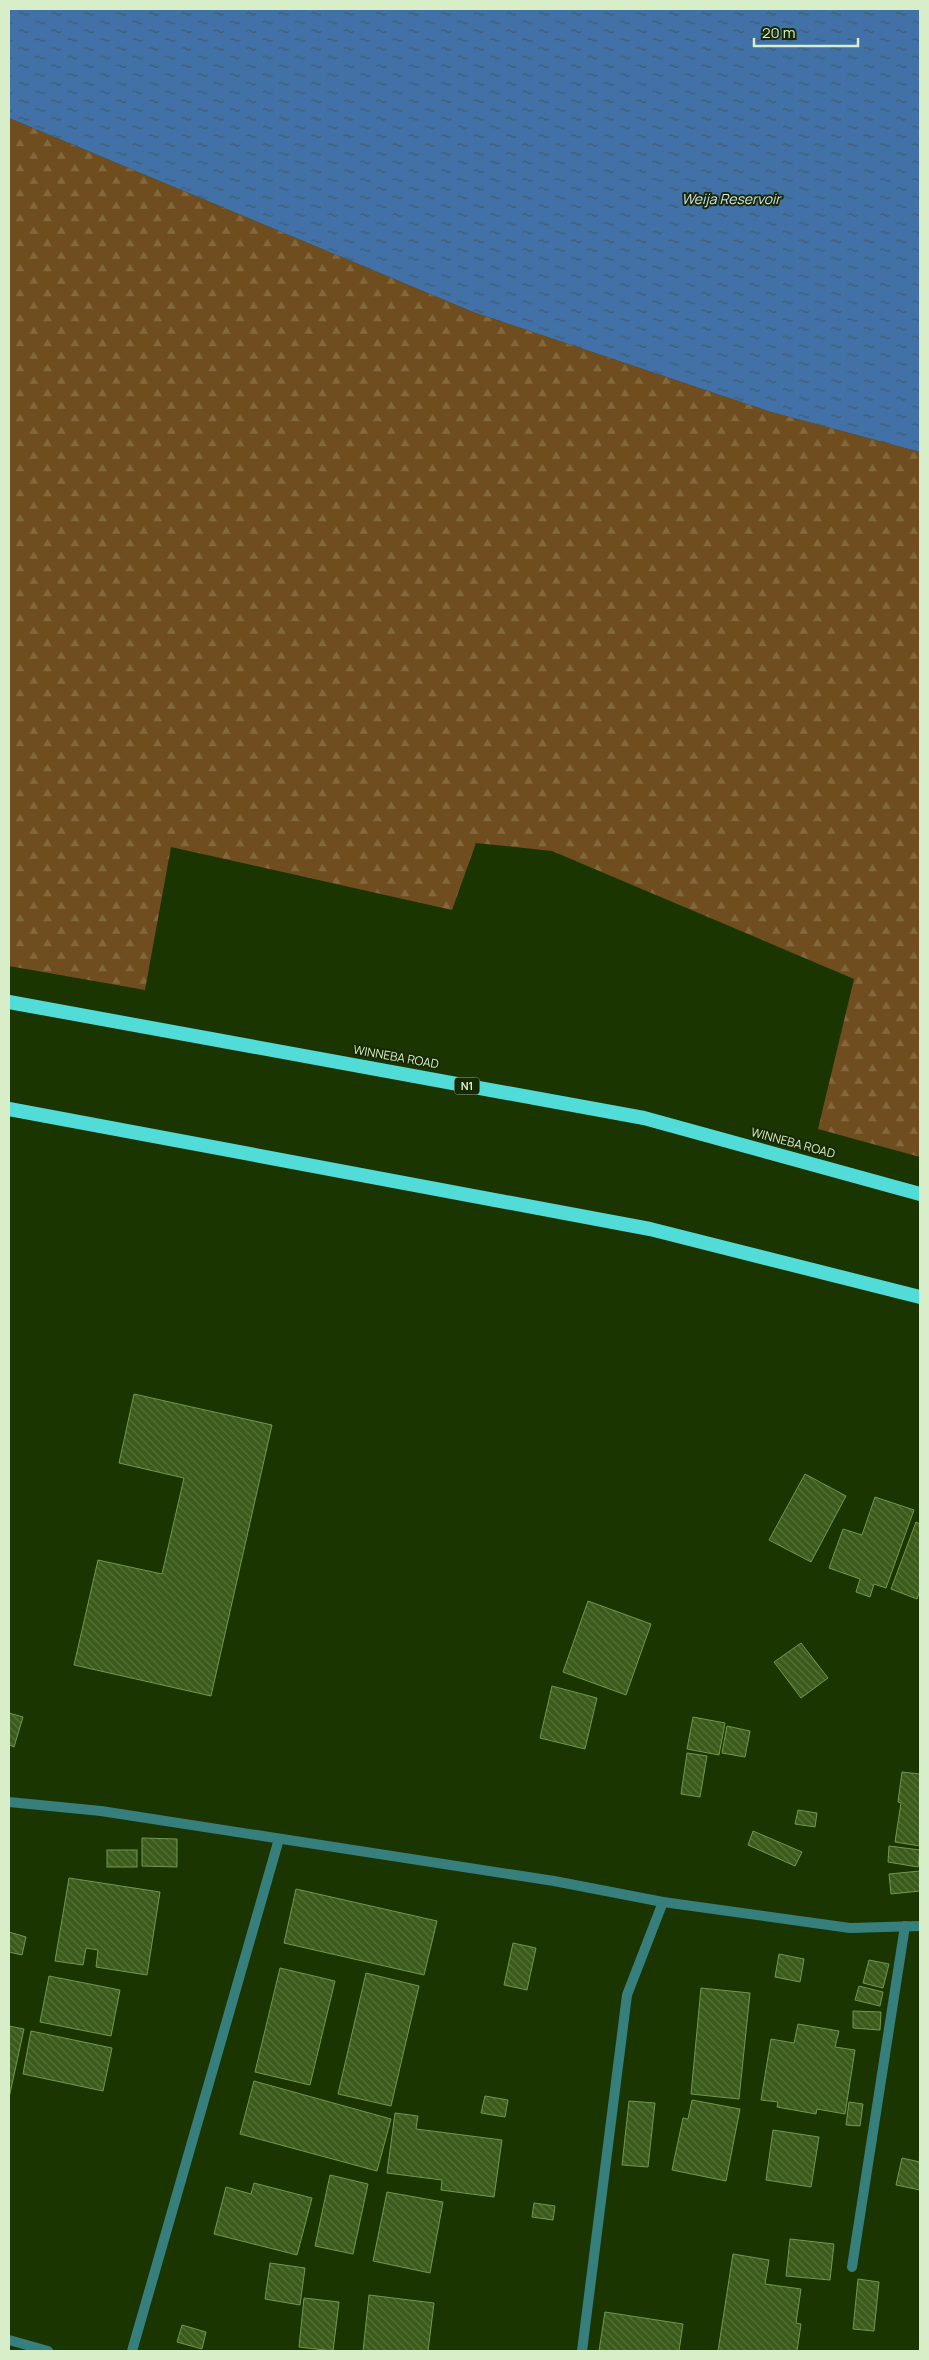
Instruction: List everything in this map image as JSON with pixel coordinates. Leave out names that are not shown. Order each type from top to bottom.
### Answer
[{"type":"highway","name":"WINNEBA ROAD","points":[[9,1002],[644,1118],[920,1194]]},
{"type":"highway","points":[[9,1108],[650,1228],[920,1297]]},
{"type":"street","points":[[9,1802],[101,1812],[554,1881],[663,1902],[850,1928],[920,1926]]},
{"type":"street","points":[[132,2351],[279,1839]]},
{"type":"street","points":[[582,2351],[627,1995],[663,1902]]},
{"type":"street","points":[[852,2268],[905,1926]]},
{"type":"street","points":[[9,2340],[48,2351]]},
{"type":"green space","points":[[9,118],[473,312],[771,412],[920,452],[920,1157],[818,1129],[854,979],[552,851],[476,843],[452,910],[171,847],[145,990],[9,966]]},
{"type":"water","name":"Weija Reservoir","points":[[9,9],[920,9],[920,452],[771,412],[473,312],[9,118]]},
{"type":"building","points":[[134,1394],[272,1425],[211,1696],[74,1665],[98,1560],[162,1574],[184,1478],[119,1463]]},
{"type":"building","points":[[805,1474],[846,1496],[811,1562],[769,1540]]},
{"type":"building","points":[[875,1497],[914,1510],[886,1588],[874,1584],[870,1597],[856,1592],[860,1579],[829,1568],[843,1529],[862,1535]]},
{"type":"building","points":[[916,1522],[920,1524],[920,1590],[917,1599],[891,1589]]},
{"type":"building","points":[[588,1601],[651,1624],[626,1695],[563,1672]]},
{"type":"building","points":[[801,1643],[828,1678],[801,1698],[774,1662]]},
{"type":"building","points":[[552,1686],[597,1698],[585,1749],[540,1738]]},
{"type":"building","points":[[9,1713],[23,1717],[14,1747],[9,1745]]},
{"type":"building","points":[[693,1717],[725,1723],[719,1755],[687,1749]]},
{"type":"building","points":[[727,1726],[750,1731],[745,1757],[722,1753]]},
{"type":"building","points":[[687,1753],[707,1756],[700,1797],[681,1794]]},
{"type":"building","points":[[902,1772],[920,1774],[920,1846],[895,1842],[901,1803],[898,1802]]},
{"type":"building","points":[[798,1810],[817,1813],[815,1827],[795,1824]]},
{"type":"building","points":[[753,1831],[802,1852],[795,1866],[748,1845]]},
{"type":"building","points":[[142,1838],[177,1839],[177,1867],[142,1866]]},
{"type":"building","points":[[889,1846],[920,1850],[918,1867],[888,1862]]},
{"type":"building","points":[[107,1850],[137,1850],[137,1867],[107,1867]]},
{"type":"building","points":[[920,1871],[920,1891],[891,1894],[889,1874]]},
{"type":"building","points":[[69,1878],[160,1892],[147,1975],[96,1967],[98,1950],[86,1948],[83,1965],[55,1961]]},
{"type":"building","points":[[296,1889],[437,1921],[424,1975],[284,1943]]},
{"type":"building","points":[[9,1932],[26,1937],[22,1955],[9,1952]]},
{"type":"building","points":[[513,1943],[536,1948],[527,1990],[504,1985]]},
{"type":"building","points":[[779,1954],[804,1959],[800,1982],[775,1977]]},
{"type":"building","points":[[869,1960],[889,1964],[883,1988],[863,1983]]},
{"type":"building","points":[[280,1968],[335,1981],[310,2085],[255,2072]]},
{"type":"building","points":[[366,1973],[419,1986],[391,2106],[338,2094]]},
{"type":"building","points":[[49,1976],[120,1990],[111,2036],[40,2022]]},
{"type":"building","points":[[859,1986],[883,1992],[880,2006],[855,2000]]},
{"type":"building","points":[[701,1988],[750,1993],[739,2099],[691,2094]]},
{"type":"building","points":[[853,2011],[881,2012],[880,2030],[853,2028]]},
{"type":"building","points":[[798,2024],[839,2031],[835,2047],[855,2050],[845,2114],[817,2109],[816,2114],[777,2107],[778,2102],[761,2100],[771,2039],[794,2043]]},
{"type":"building","points":[[9,2026],[24,2029],[9,2098]]},
{"type":"building","points":[[31,2031],[112,2048],[103,2091],[23,2074]]},
{"type":"building","points":[[254,2081],[391,2119],[377,2171],[240,2134]]},
{"type":"building","points":[[485,2096],[508,2100],[505,2117],[481,2113]]},
{"type":"building","points":[[692,2100],[740,2109],[726,2181],[672,2170],[683,2118],[688,2119]]},
{"type":"building","points":[[629,2101],[655,2103],[648,2167],[622,2165]]},
{"type":"building","points":[[849,2102],[863,2104],[860,2126],[846,2125]]},
{"type":"building","points":[[395,2113],[418,2116],[416,2129],[502,2140],[494,2197],[441,2190],[442,2180],[387,2173]]},
{"type":"building","points":[[773,2130],[819,2137],[811,2187],[766,2180]]},
{"type":"building","points":[[902,2158],[920,2162],[920,2190],[896,2185]]},
{"type":"building","points":[[330,2175],[368,2184],[353,2254],[315,2246]]},
{"type":"building","points":[[254,2183],[312,2198],[297,2255],[214,2234],[226,2187],[251,2194]]},
{"type":"building","points":[[387,2192],[443,2202],[430,2273],[373,2261]]},
{"type":"building","points":[[534,2203],[555,2206],[553,2220],[532,2217]]},
{"type":"building","points":[[790,2239],[834,2244],[830,2280],[786,2276]]},
{"type":"building","points":[[733,2254],[769,2260],[765,2284],[801,2289],[796,2323],[801,2324],[797,2351],[718,2351]]},
{"type":"building","points":[[270,2263],[305,2268],[300,2305],[265,2299]]},
{"type":"building","points":[[858,2279],[879,2282],[874,2331],[853,2329]]},
{"type":"building","points":[[369,2295],[434,2303],[428,2351],[363,2351]]},
{"type":"building","points":[[304,2298],[339,2302],[333,2351],[299,2347]]},
{"type":"building","points":[[605,2312],[683,2324],[679,2351],[599,2351]]},
{"type":"building","points":[[182,2325],[206,2332],[202,2349],[177,2342]]}]
